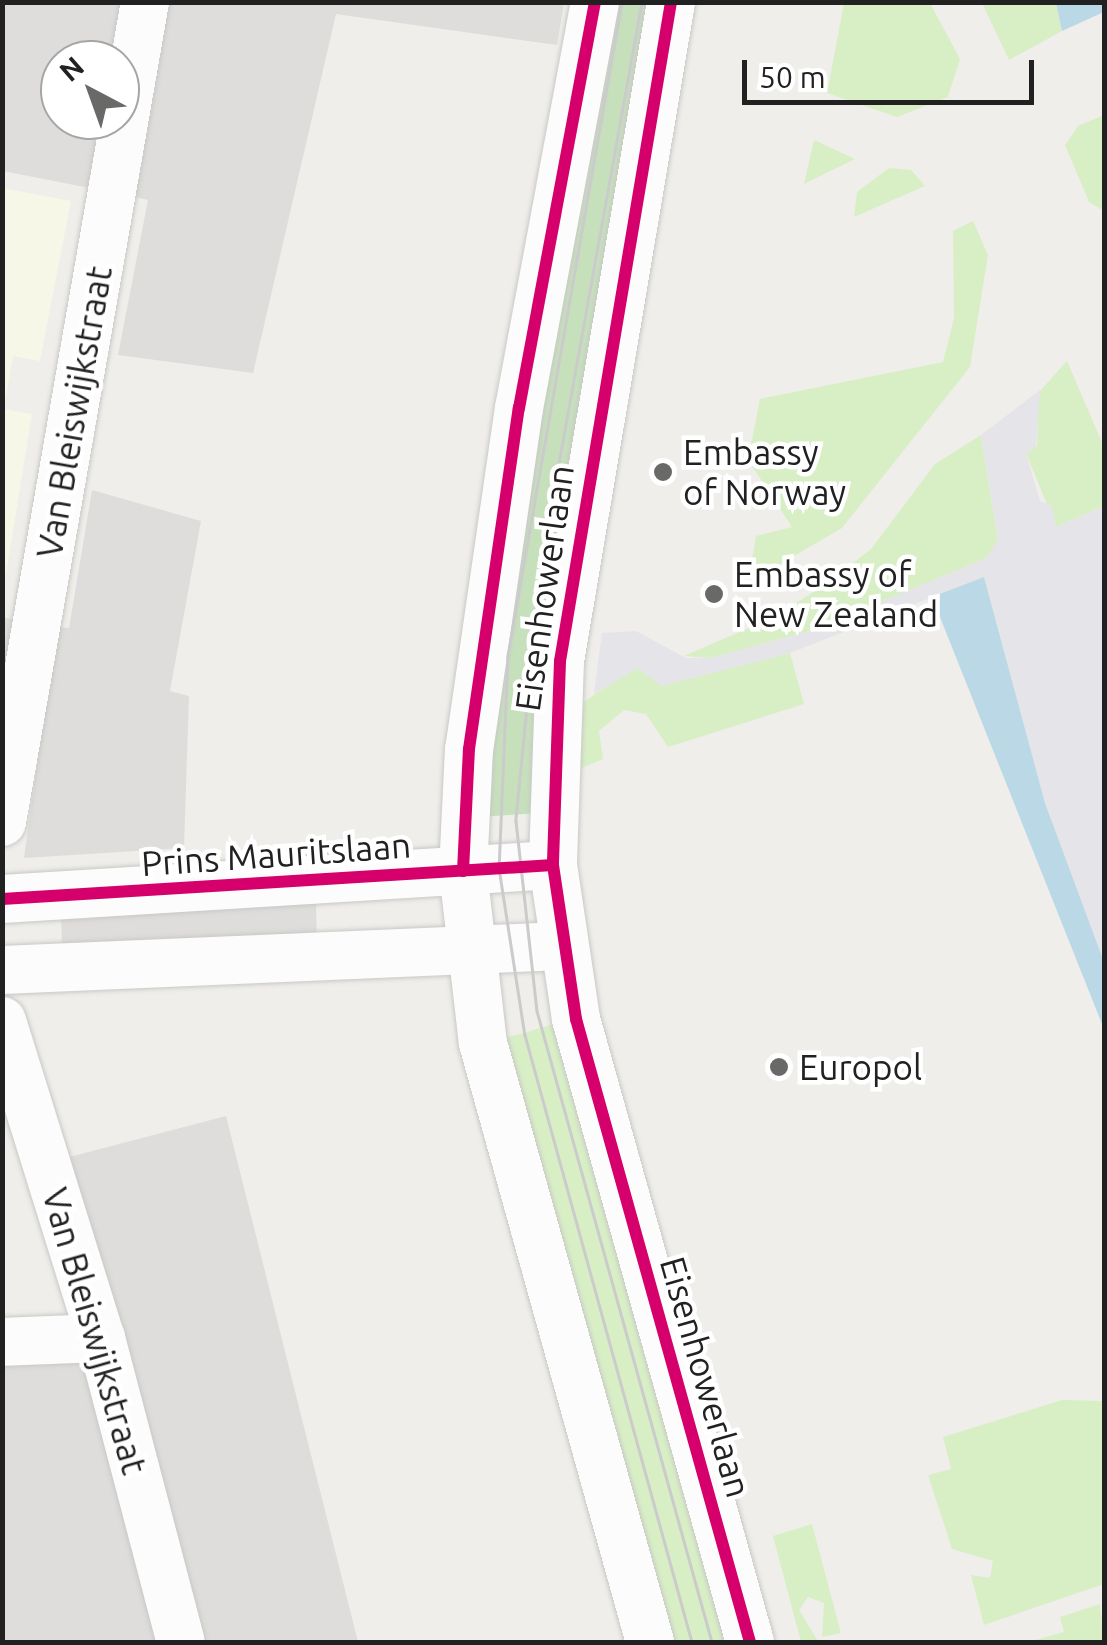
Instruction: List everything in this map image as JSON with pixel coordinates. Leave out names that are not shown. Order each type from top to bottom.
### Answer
[{"type":"street","name":"Van Bleiswijkstraat","points":[[2,822],[145,2]]},
{"type":"street","name":"Eisenhowerlaan","points":[[595,2],[518,408],[469,749],[462,871],[467,952],[483,1043],[650,1642]]},
{"type":"street","name":"Eisenhowerlaan","points":[[671,2],[560,661],[553,866],[562,946],[750,1642]]},
{"type":"street","name":"Prins Mauritslaan","points":[[2,900],[553,866]]},
{"type":"street","points":[[2,970],[562,946]]},
{"type":"street","name":"Van Bleiswijkstraat","points":[[2,1021],[102,1338],[181,1642]]},
{"type":"street","points":[[2,1342],[102,1338]]},
{"type":"shaded area","points":[[3,3],[564,3],[557,45],[336,14],[253,373],[118,355],[148,200],[131,196],[56,627],[69,628],[92,490],[201,521],[170,691],[189,696],[184,848],[24,858],[38,759],[2,752],[3,618],[14,619],[120,194],[3,171]]},
{"type":"shaded area","points":[[3,188],[71,201],[40,361],[13,356],[4,409],[32,414],[3,593]]},
{"type":"shaded area","points":[[1040,390],[1036,447],[1026,453],[1040,501],[1052,506],[1056,527],[1104,506],[1104,962],[1045,803],[984,577],[790,653],[661,686],[638,668],[594,694],[602,633],[636,631],[686,658],[711,658],[810,631],[985,559],[998,540],[981,435]]},
{"type":"shaded area","points":[[316,898],[317,939],[62,943],[61,902]]},
{"type":"shaded area","points":[[226,1116],[358,1642],[3,1642],[3,1359],[122,1353],[58,1160]]},
{"type":"green space","points":[[604,3],[659,3],[542,813],[474,817]]},
{"type":"green space","points":[[844,3],[930,3],[960,59],[948,97],[897,117],[827,93]]},
{"type":"green space","points":[[982,3],[1056,3],[1062,31],[1009,60]]},
{"type":"green space","points":[[1104,115],[1101,209],[1089,202],[1065,145],[1078,126]]},
{"type":"green space","points":[[814,140],[855,159],[804,184]]},
{"type":"green space","points":[[889,168],[911,170],[925,186],[854,217],[857,192]]},
{"type":"green space","points":[[973,221],[988,255],[970,367],[842,528],[748,583],[756,536],[792,527],[748,460],[760,399],[943,362],[954,318],[953,231]]},
{"type":"green space","points":[[1067,361],[1104,447],[1104,506],[1056,527],[1026,453],[1037,446],[1039,392]]},
{"type":"green space","points":[[981,435],[998,541],[985,559],[810,631],[711,658],[684,656],[776,616],[832,580],[871,549],[935,464]]},
{"type":"green space","points":[[790,653],[804,704],[668,747],[646,714],[624,710],[599,731],[603,759],[577,770],[584,702],[628,671],[642,667],[661,686]]},
{"type":"green space","points":[[565,1021],[743,1641],[669,1642],[497,1041]]},
{"type":"green space","points":[[1062,1400],[1104,1401],[1104,1584],[984,1625],[971,1575],[990,1578],[993,1561],[952,1549],[928,1475],[951,1469],[943,1437]]},
{"type":"green space","points":[[812,1524],[841,1633],[822,1637],[824,1603],[808,1597],[799,1610],[818,1641],[801,1642],[773,1536]]},
{"type":"green space","points":[[1100,1604],[1104,1642],[1028,1642],[1064,1632],[1060,1617]]},
{"type":"water","points":[[1056,3],[1104,3],[1104,12],[1062,31]]},
{"type":"water","points":[[984,577],[1045,803],[1104,962],[1104,1029],[932,597]]},
{"type":"tram line","points":[[622,2],[508,656],[499,868],[525,1035],[692,1642]]},
{"type":"tram line","points":[[642,2],[541,564],[516,821],[537,1011],[712,1642]]},
{"type":"cycle path","points":[[463,871],[469,749],[519,408],[595,2]]},
{"type":"cycle path","points":[[671,2],[560,661],[553,865],[576,1019],[750,1642]]},
{"type":"cycle path","points":[[2,899],[553,865]]},
{"type":"place","name":"Embassy of Norway","points":[[663,472]]},
{"type":"place","name":"Embassy of New Zealand","points":[[714,594]]},
{"type":"place","name":"Europol","points":[[779,1067]]}]
